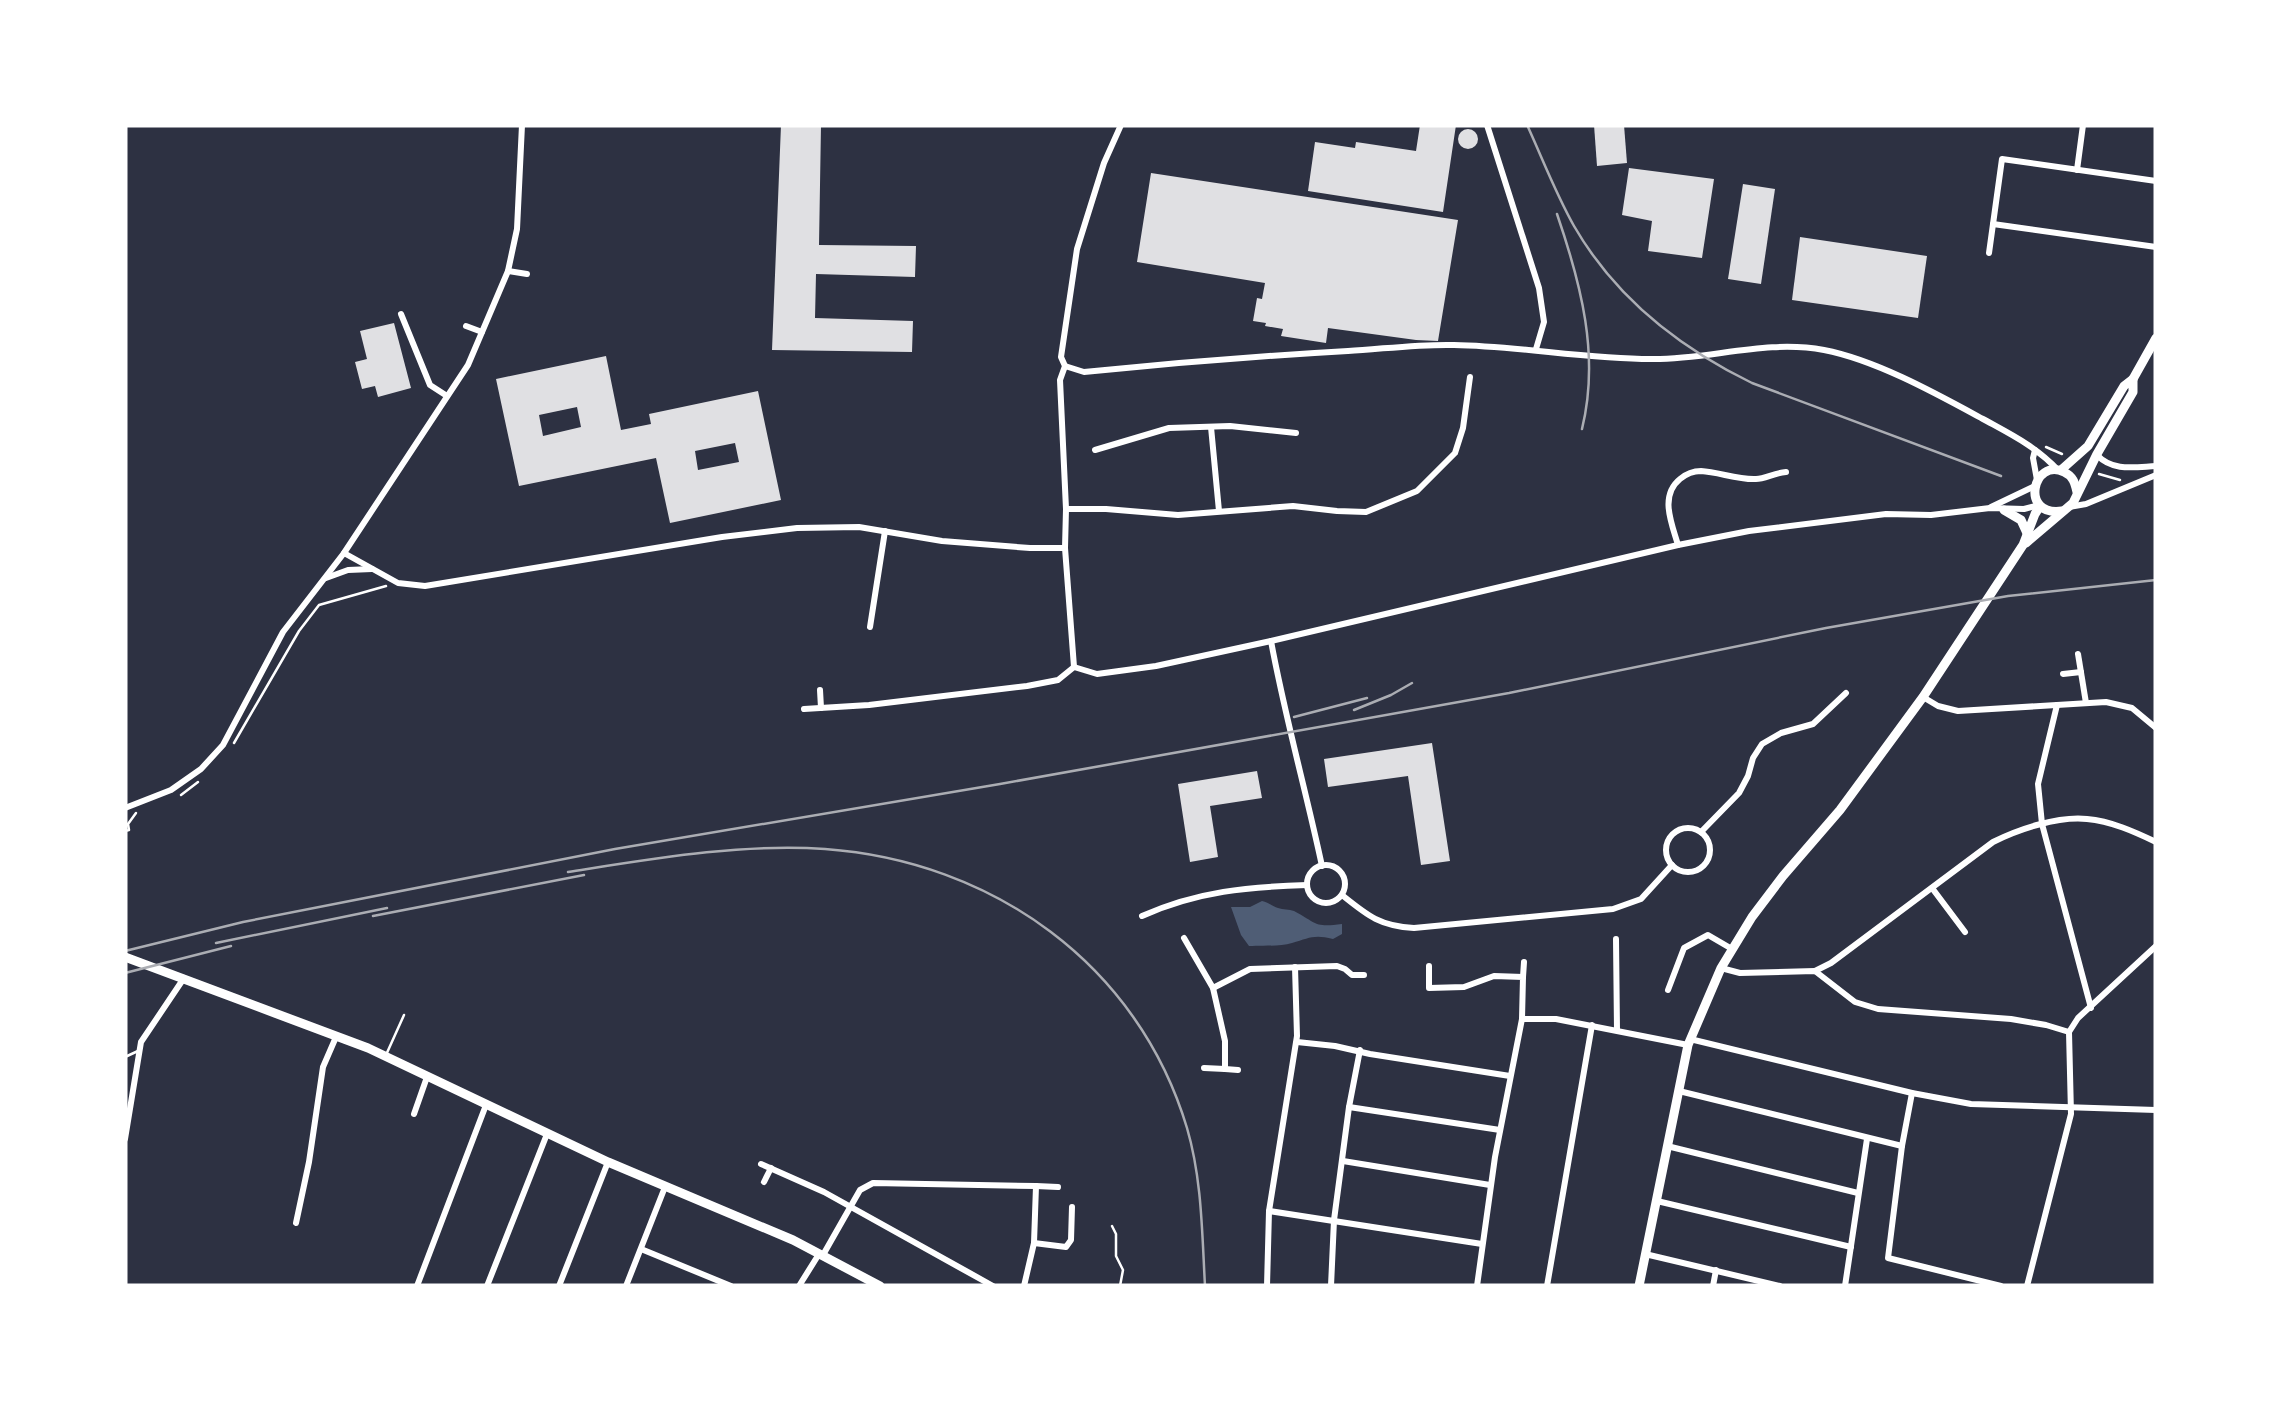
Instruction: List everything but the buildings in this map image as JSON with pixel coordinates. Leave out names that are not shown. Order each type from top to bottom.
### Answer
[{"type":"main road","points":[[2068,508],[2053,512],[2040,505],[2036,483],[2046,472],[2060,470],[2088,446],[2156,338]]},
{"type":"main road","points":[[1639,1286],[1689,1042],[1721,968],[1752,917],[1840,810],[1923,698],[2023,546],[2068,508],[2133,392],[2133,378]]},
{"type":"main road","points":[[2060,470],[2072,478],[2077,492]]},
{"type":"main road","points":[[2023,546],[2040,505]]},
{"type":"main road","points":[[2004,510],[2016,515],[2027,534]]},
{"type":"main road","points":[[125,956],[386,1056],[608,1162],[821,1254],[880,1286]]},
{"type":"street","points":[[125,808],[170,790],[201,768],[223,745],[282,632],[344,553],[468,365],[508,270],[516,229],[522,125]]},
{"type":"street","points":[[1074,667],[1065,548],[1060,380],[1065,366],[1061,357],[1077,249],[1121,125]]},
{"type":"street","points":[[1487,125],[1539,288],[1544,322],[1536,350]]},
{"type":"street","points":[[2077,170],[2083,125]]},
{"type":"street","points":[[1989,253],[2002,160],[2156,180]]},
{"type":"street","points":[[1993,224],[2156,247]]},
{"type":"street","points":[[508,270],[528,274]]},
{"type":"street","points":[[400,314],[430,385],[447,396]]},
{"type":"street","points":[[466,326],[482,332]]},
{"type":"street","points":[[1065,366],[1084,372],[1234,357],[1452,345],[1603,359],[1669,360],[1736,349],[1806,347],[1854,358],[1934,392],[2022,439],[2060,470]]},
{"type":"street","points":[[1066,508],[1178,516],[1293,506],[1366,512],[1416,490],[1454,453],[1463,428],[1470,376]]},
{"type":"street","points":[[1096,450],[1170,428],[1230,426],[1296,433]]},
{"type":"street","points":[[1211,427],[1219,512]]},
{"type":"street","points":[[1990,508],[2036,483],[2035,450]]},
{"type":"street","points":[[2097,454],[2113,467],[2156,466]]},
{"type":"street","points":[[1678,546],[1668,509],[1673,485],[1683,476],[1698,471],[1754,480],[1786,472]]},
{"type":"street","points":[[2068,508],[2156,476]]},
{"type":"street","points":[[1074,667],[1097,674],[1156,666],[1749,531],[1886,514],[2040,505]]},
{"type":"street","points":[[344,553],[398,583],[425,586],[797,528],[831,526],[942,541],[1065,548]]},
{"type":"street","points":[[870,627],[884,531]]},
{"type":"street","points":[[323,579],[348,570],[373,569]]},
{"type":"street","points":[[1271,641],[1322,866]]},
{"type":"street","points":[[2078,654],[2086,703]]},
{"type":"street","points":[[804,709],[1027,686],[1058,680],[1074,667]]},
{"type":"street","points":[[2063,674],[2080,672]]},
{"type":"street","points":[[820,690],[821,708]]},
{"type":"street","points":[[1701,832],[1739,793],[1762,744],[1780,733],[1813,724],[1846,693]]},
{"type":"street","points":[[1923,698],[1958,712],[2106,702],[2132,708],[2156,728]]},
{"type":"street","points":[[2057,705],[2038,784],[2042,824],[2090,1008]]},
{"type":"street","points":[[1721,968],[1740,973],[1815,971],[1994,842],[2018,830],[2085,818],[2156,842]]},
{"type":"street","points":[[1686,828],[1701,832],[1710,849],[1705,864],[1692,872],[1672,866],[1666,852],[1669,837],[1686,828]]},
{"type":"street","points":[[1322,866],[1342,873],[1346,885],[1342,896],[1331,903],[1317,902],[1307,886],[1309,876],[1322,866]]},
{"type":"street","points":[[1342,896],[1372,919],[1391,927],[1414,928],[1613,909],[1641,899],[1672,866]]},
{"type":"street","points":[[1142,916],[1168,905],[1236,888],[1307,886]]},
{"type":"street","points":[[1932,888],[1965,932]]},
{"type":"street","points":[[1668,990],[1684,948],[1708,935],[1732,949]]},
{"type":"street","points":[[1184,938],[1213,988],[1225,1041],[1225,1069]]},
{"type":"street","points":[[1616,939],[1616,1030]]},
{"type":"street","points":[[2027,1286],[2070,1114],[2068,1032],[2078,1018],[2156,946]]},
{"type":"street","points":[[1477,1286],[1490,1184],[1522,1019],[1524,962]]},
{"type":"street","points":[[1213,988],[1250,970],[1336,966],[1352,975],[1364,975]]},
{"type":"street","points":[[1429,966],[1429,998]]},
{"type":"street","points":[[1267,1286],[1269,1211],[1296,1042],[1294,968]]},
{"type":"street","points":[[1815,971],[1854,1002],[1878,1009],[2011,1019],[2068,1032]]},
{"type":"street","points":[[1429,988],[1464,987],[1494,976],[1522,977]]},
{"type":"street","points":[[125,1140],[140,1042],[184,978]]},
{"type":"street","points":[[1522,1019],[1556,1019],[1689,1042],[1971,1104],[2156,1110]]},
{"type":"street","points":[[1547,1286],[1592,1026]]},
{"type":"street","points":[[296,1223],[324,1068],[336,1036]]},
{"type":"street","points":[[1296,1042],[1510,1076]]},
{"type":"street","points":[[1330,1286],[1334,1220],[1360,1050]]},
{"type":"street","points":[[1204,1068],[1238,1070]]},
{"type":"street","points":[[414,1114],[427,1076]]},
{"type":"street","points":[[1678,1091],[1902,1146]]},
{"type":"street","points":[[1912,1093],[1888,1258],[2001,1286]]},
{"type":"street","points":[[416,1286],[486,1104]]},
{"type":"street","points":[[1350,1107],[1500,1130]]},
{"type":"street","points":[[488,1286],[548,1134]]},
{"type":"street","points":[[1845,1286],[1868,1138]]},
{"type":"street","points":[[1666,1146],[1858,1193]]},
{"type":"street","points":[[559,1286],[608,1162]]},
{"type":"street","points":[[1343,1162],[1490,1184]]},
{"type":"street","points":[[762,1164],[850,1206],[993,1286]]},
{"type":"street","points":[[764,1182],[771,1168]]},
{"type":"street","points":[[798,1286],[866,1185],[881,1182],[1058,1186]]},
{"type":"street","points":[[1024,1286],[1034,1243],[1036,1186]]},
{"type":"street","points":[[626,1286],[665,1187]]},
{"type":"street","points":[[1656,1200],[1850,1248]]},
{"type":"street","points":[[1034,1243],[1062,1248],[1069,1244],[1072,1207]]},
{"type":"street","points":[[1269,1211],[1482,1244]]},
{"type":"street","points":[[641,1249],[731,1286]]},
{"type":"street","points":[[1645,1254],[1780,1286]]},
{"type":"street","points":[[1712,1286],[1716,1270]]},
{"type":"lane","points":[[386,1056],[404,1015]]},
{"type":"lane","points":[[125,1057],[139,1050]]},
{"type":"lane","points":[[1112,1226],[1116,1256],[1123,1270],[1120,1286]]},
{"type":"path","points":[[2045,446],[2065,456]]},
{"type":"path","points":[[2095,473],[2111,478]]},
{"type":"path","points":[[319,605],[398,583]]},
{"type":"water","points":[[1262,901],[1321,925],[1342,924],[1342,934],[1333,939],[1316,937],[1282,945],[1249,946],[1231,907],[1250,907]]},
{"type":"railway","points":[[1528,127],[1561,202],[1590,252],[1629,298],[1675,337],[1752,383],[2001,476]]},
{"type":"railway","points":[[1557,214],[1585,320],[1589,374],[1582,429]]},
{"type":"railway","points":[[125,951],[243,922],[615,849],[1509,693],[1826,628],[2008,596],[2156,580]]},
{"type":"railway","points":[[1354,710],[1412,683]]},
{"type":"railway","points":[[1294,717],[1367,698]]},
{"type":"railway","points":[[568,872],[729,850],[825,849],[886,858],[945,875],[1000,899],[1050,931],[1095,971],[1133,1017],[1164,1069],[1187,1128],[1196,1167],[1205,1286]]},
{"type":"railway","points":[[373,916],[584,875]]},
{"type":"railway","points":[[216,943],[387,908]]},
{"type":"railway","points":[[125,973],[231,946]]}]
